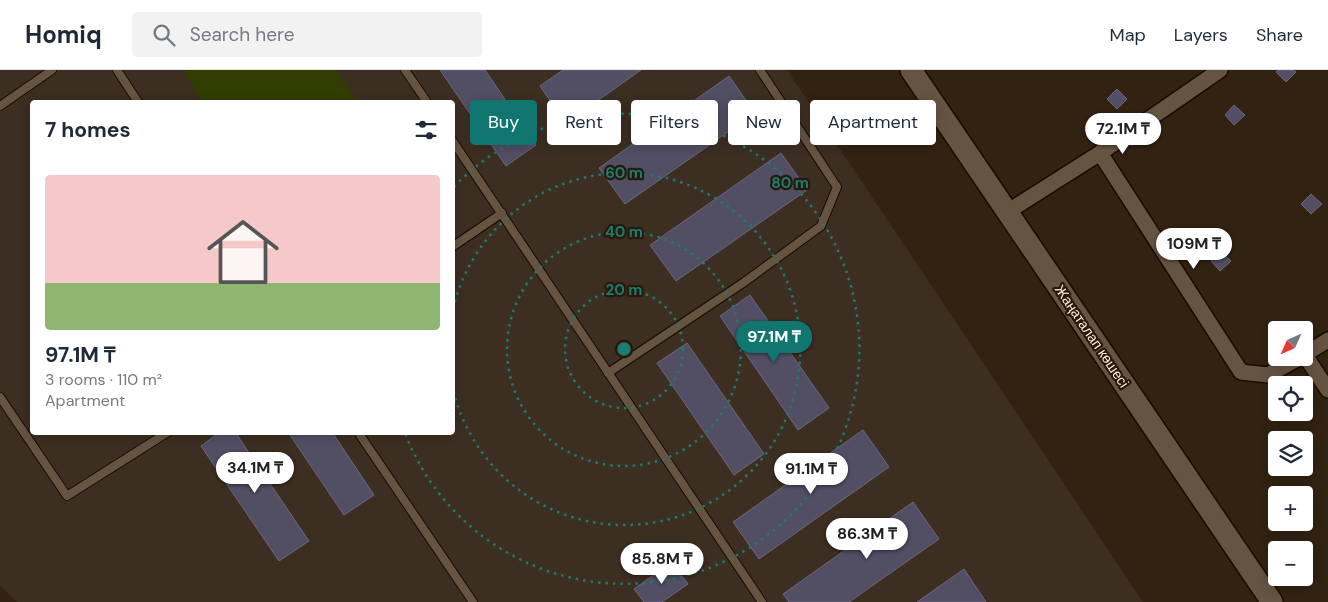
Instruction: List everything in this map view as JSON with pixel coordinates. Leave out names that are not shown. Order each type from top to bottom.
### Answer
[{"type":"main road","name":"Жаңаталап көшесі","points":[[910,70],[1272,602]]},
{"type":"street","points":[[1007,212],[1100,153],[1220,70]]},
{"type":"street","points":[[1100,153],[1241,372],[1268,375],[1284,366]]},
{"type":"street","points":[[1313,349],[1328,340]]},
{"type":"street","points":[[1312,366],[1328,390]]},
{"type":"lane","points":[[0,106],[52,70]]},
{"type":"lane","points":[[117,70],[137,100]]},
{"type":"lane","points":[[405,70],[426,100]]},
{"type":"lane","points":[[608,373],[743,283],[821,226],[838,187],[760,70]]},
{"type":"lane","points":[[455,144],[762,602]]},
{"type":"lane","points":[[455,245],[502,213]]},
{"type":"lane","points":[[0,397],[67,496],[163,435]]},
{"type":"lane","points":[[360,435],[473,602]]},
{"type":"shaded area","points":[[0,70],[787,70],[810,104],[810,145],[837,145],[1143,602],[17,602],[0,585]]},
{"type":"green space","points":[[182,70],[336,70],[357,100],[201,100]]},
{"type":"building","points":[[440,70],[485,70],[505,100],[470,100],[470,114]]},
{"type":"building","points":[[563,70],[641,70],[599,100],[550,100],[540,86]]},
{"type":"building","points":[[1278,70],[1294,70],[1296,72],[1286,82],[1276,72]]},
{"type":"building","points":[[729,76],[746,100],[728,100],[728,132],[718,139],[718,100],[695,100]]},
{"type":"building","points":[[1117,89],[1127,99],[1117,109],[1107,99]]},
{"type":"building","points":[[1234,105],[1245,115],[1234,125],[1225,115]]},
{"type":"building","points":[[492,145],[536,145],[506,166]]},
{"type":"building","points":[[632,145],[709,145],[625,204],[599,168]]},
{"type":"building","points":[[781,153],[807,190],[676,281],[650,245]]},
{"type":"building","points":[[1311,194],[1322,204],[1311,214],[1301,204]]},
{"type":"building","points":[[1220,251],[1231,261],[1220,271],[1211,261]]},
{"type":"building","points":[[750,295],[829,408],[798,430],[720,316]]},
{"type":"building","points":[[687,343],[764,454],[734,475],[657,363]]},
{"type":"building","points":[[863,430],[889,467],[759,559],[733,522]]},
{"type":"building","points":[[216,435],[237,435],[309,541],[279,561],[201,446]]},
{"type":"building","points":[[290,435],[334,435],[374,495],[344,515]]},
{"type":"building","points":[[913,502],[939,539],[849,602],[789,602],[783,594]]},
{"type":"building","points":[[672,562],[688,584],[662,602],[644,602],[634,589]]},
{"type":"building","points":[[964,569],[986,602],[917,602]]}]
